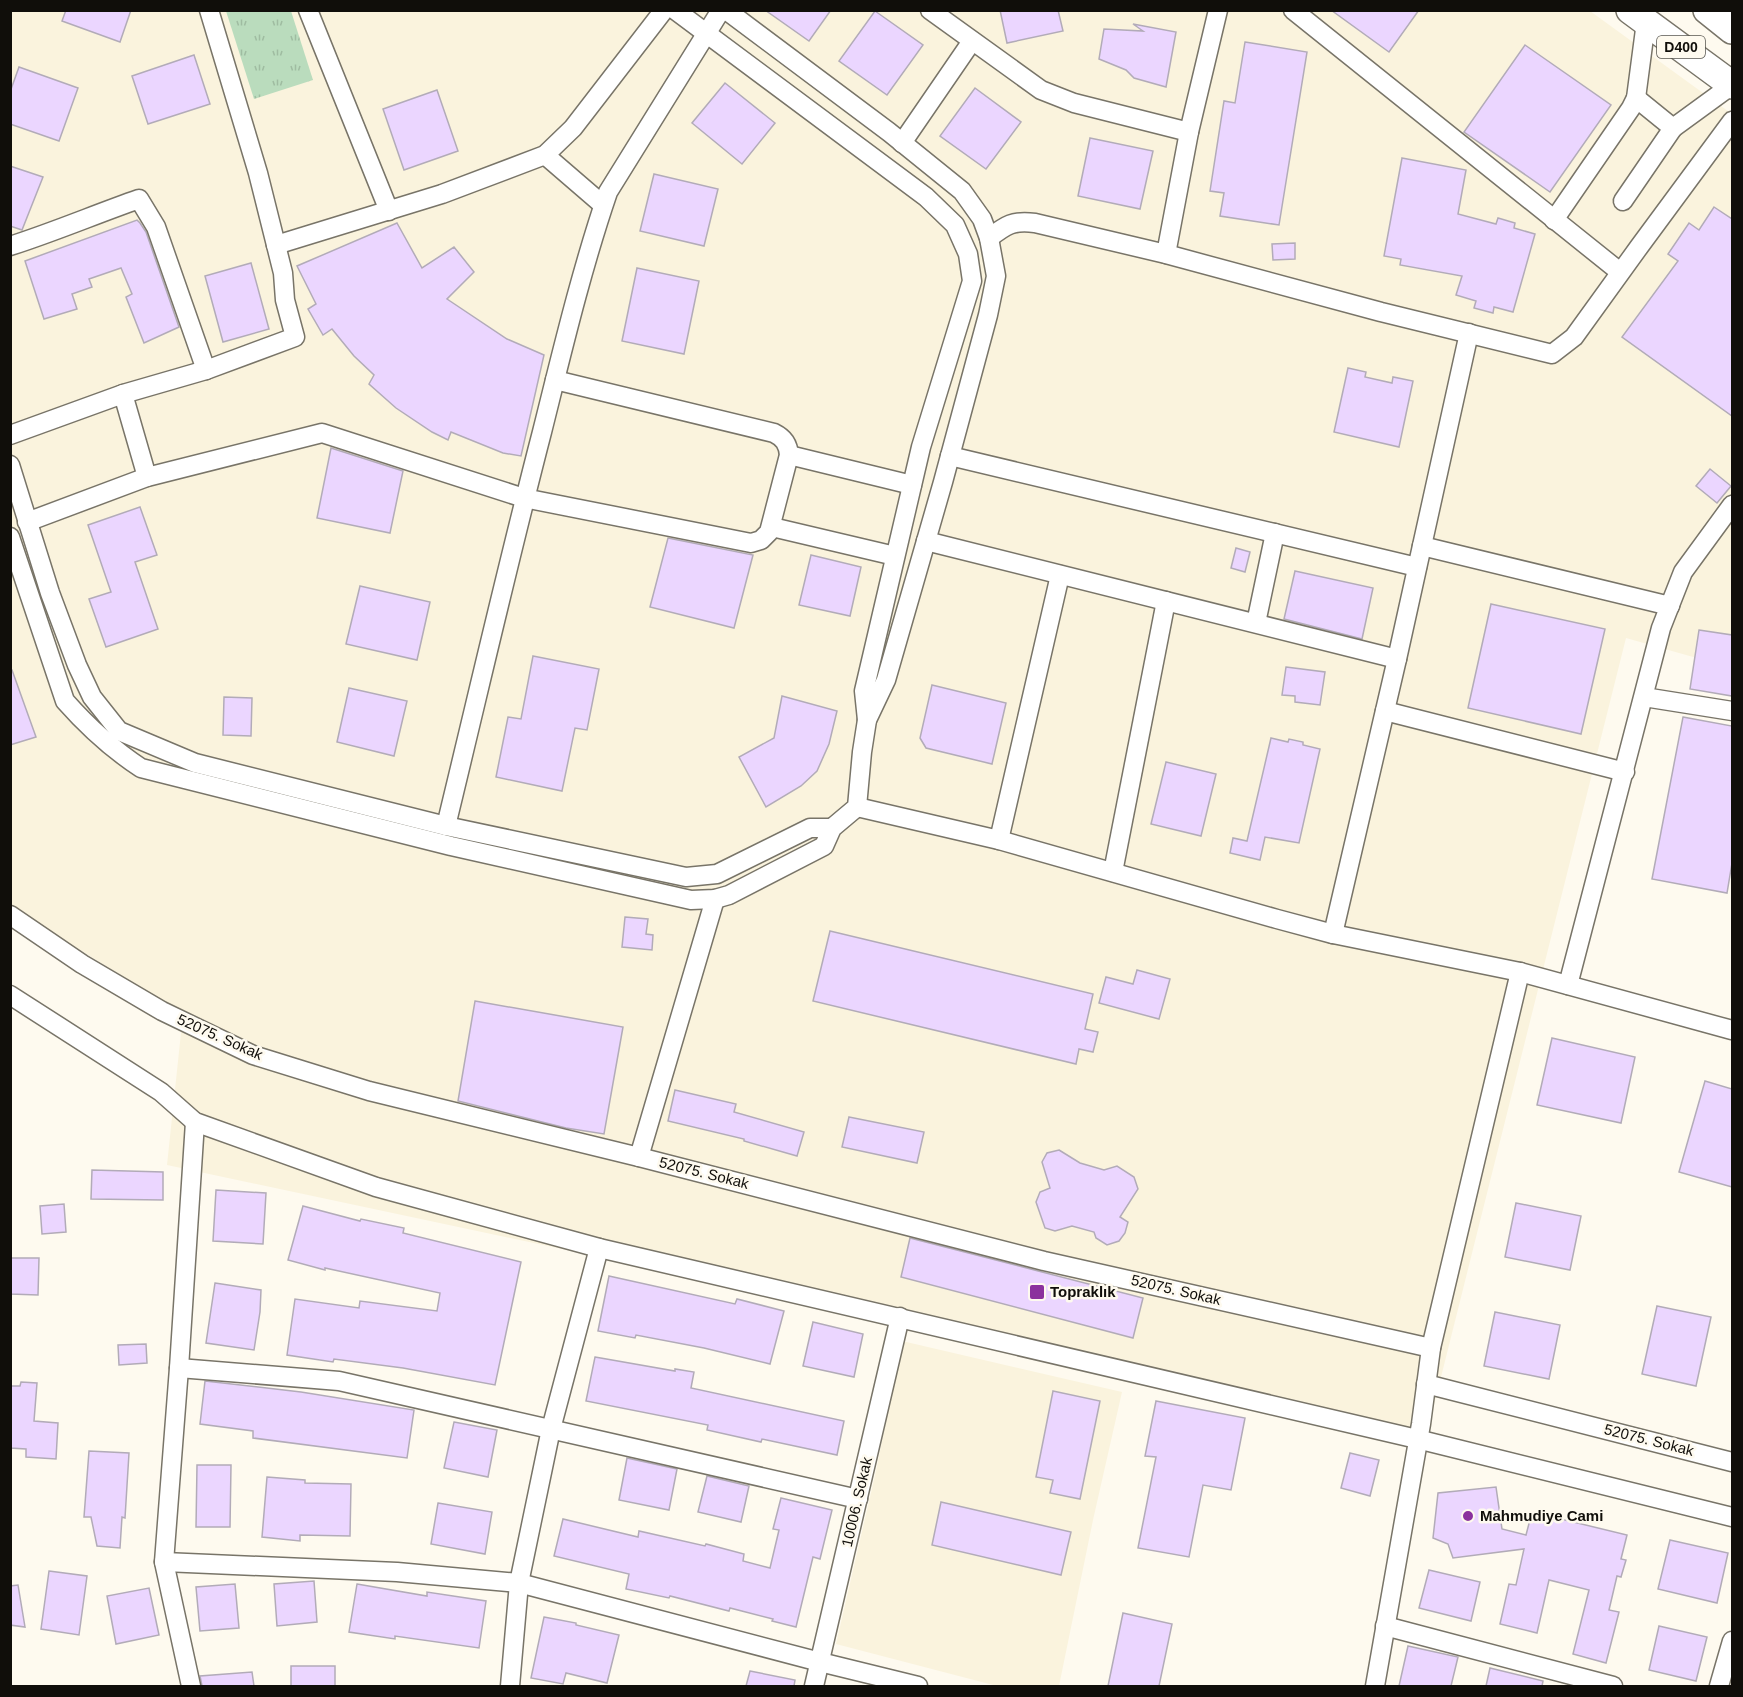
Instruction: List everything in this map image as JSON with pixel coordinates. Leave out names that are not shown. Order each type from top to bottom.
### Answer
[{"type":"highway","name":"D400","points":[[1707,10],[1732,30]]},
{"type":"highway","name":"D400","points":[[1638,16],[1732,85]]},
{"type":"street","points":[[10,435],[123,394],[206,370],[295,337],[285,300],[283,273],[258,173],[209,10]]},
{"type":"street","points":[[308,10],[389,211]]},
{"type":"street","points":[[276,245],[442,195],[545,155],[573,128],[664,10]]},
{"type":"street","points":[[10,537],[65,701],[107,744],[141,768],[451,846],[691,900],[715,899],[742,890],[824,846],[832,828],[857,807],[867,720],[864,691],[921,447],[972,282],[968,254],[955,225],[926,197],[675,10]]},
{"type":"street","points":[[446,826],[524,498],[588,253],[603,205],[608,192],[721,10]]},
{"type":"street","points":[[726,10],[902,143],[962,192],[982,219],[989,238],[996,276],[988,315],[886,680],[867,720]]},
{"type":"street","points":[[930,10],[1041,90],[1074,103],[1189,132]]},
{"type":"street","points":[[1167,254],[1189,132],[1218,10]]},
{"type":"street","points":[[1293,10],[1620,273]]},
{"type":"street","points":[[1554,220],[1636,98],[1638,16]]},
{"type":"street","points":[[902,143],[972,41]]},
{"type":"street","points":[[1623,201],[1674,128],[1732,85]]},
{"type":"street","points":[[1636,98],[1674,128]]},
{"type":"street","points":[[989,238],[1003,228],[1020,221],[1035,223],[1167,254],[1382,312],[1552,354],[1574,337],[1732,122]]},
{"type":"street","points":[[545,155],[603,205]]},
{"type":"street","points":[[10,246],[45,235],[106,210],[140,200],[156,227],[206,370]]},
{"type":"street","points":[[1333,934],[1469,333]]},
{"type":"street","points":[[27,522],[147,477],[322,433],[524,498],[752,543],[766,537],[772,527],[789,455],[784,440],[774,433],[555,380]]},
{"type":"street","points":[[123,394],[147,477]]},
{"type":"street","points":[[789,455],[912,485]]},
{"type":"street","points":[[950,456],[1417,567]]},
{"type":"street","points":[[10,465],[27,522],[77,665],[92,697],[119,731],[195,763],[446,826],[686,878],[717,874],[810,828],[832,828]]},
{"type":"street","points":[[1568,985],[1661,628],[1683,572],[1732,505]]},
{"type":"street","points":[[772,527],[895,556]]},
{"type":"street","points":[[1256,623],[1275,533]]},
{"type":"street","points":[[926,541],[1397,659]]},
{"type":"street","points":[[1422,546],[1670,606]]},
{"type":"street","points":[[999,840],[1060,575]]},
{"type":"street","points":[[1113,872],[1166,601]]},
{"type":"street","points":[[1644,697],[1732,711]]},
{"type":"street","points":[[1385,711],[1624,772]]},
{"type":"street","points":[[857,807],[999,840],[1277,920],[1333,934],[1520,972],[1732,1030]]},
{"type":"street","points":[[639,1157],[715,899]]},
{"type":"street","name":"52075. Sokak","points":[[10,915],[82,964],[162,1011],[253,1055],[369,1091],[639,1157],[1044,1261],[1431,1348]]},
{"type":"street","points":[[1375,1686],[1431,1348],[1520,972]]},
{"type":"street","points":[[10,995],[161,1092],[195,1122],[376,1187],[599,1248],[1417,1439],[1732,1517]]},
{"type":"street","points":[[191,1686],[164,1562],[195,1122]]},
{"type":"street","points":[[510,1686],[519,1583],[551,1429],[599,1248]]},
{"type":"street","name":"10006. Sokak","points":[[814,1686],[900,1317]]},
{"type":"street","points":[[179,1368],[339,1381],[858,1499]]},
{"type":"street","name":"52075. Sokak","points":[[1426,1384],[1732,1462]]},
{"type":"street","points":[[164,1562],[397,1572],[519,1583],[918,1686]]},
{"type":"street","points":[[1385,1626],[1613,1686]]},
{"type":"street","points":[[1719,1686],[1732,1641]]},
{"type":"shaded area","points":[[10,11],[1590,11],[1732,114],[1732,668],[1626,638],[1427,1433],[167,1165],[183,1014],[11,907]]},
{"type":"shaded area","points":[[902,1341],[1122,1392],[1059,1686],[997,1686],[836,1644],[876,1471]]},
{"type":"green space","points":[[226,11],[291,11],[313,80],[254,99]]},
{"type":"building","points":[[66,10],[131,10],[120,42],[62,21]]},
{"type":"building","points":[[765,10],[831,10],[809,41]]},
{"type":"building","points":[[1000,10],[1058,10],[1063,31],[1007,43]]},
{"type":"building","points":[[1331,10],[1419,10],[1389,52]]},
{"type":"building","points":[[875,11],[923,45],[887,95],[839,61]]},
{"type":"building","points":[[1133,24],[1176,32],[1166,87],[1134,78],[1126,70],[1099,59],[1104,29],[1143,31]]},
{"type":"building","points":[[1245,42],[1307,52],[1279,225],[1220,216],[1224,193],[1210,191],[1224,101],[1235,103]]},
{"type":"building","points":[[1525,45],[1611,105],[1550,192],[1464,132]]},
{"type":"building","points":[[194,55],[210,104],[148,124],[132,76]]},
{"type":"building","points":[[19,67],[78,88],[59,141],[10,124],[10,92]]},
{"type":"building","points":[[725,83],[775,123],[742,164],[692,123]]},
{"type":"building","points":[[975,88],[1021,122],[986,169],[940,136]]},
{"type":"building","points":[[437,90],[458,151],[404,170],[383,109]]},
{"type":"building","points":[[1090,138],[1153,151],[1140,209],[1078,196]]},
{"type":"building","points":[[1402,158],[1466,170],[1458,214],[1496,224],[1498,218],[1515,223],[1514,228],[1535,234],[1513,312],[1494,307],[1493,313],[1474,308],[1476,301],[1456,295],[1462,276],[1400,265],[1401,259],[1384,256]]},
{"type":"building","points":[[10,166],[43,177],[22,230],[10,226]]},
{"type":"building","points":[[654,174],[718,189],[704,246],[640,231]]},
{"type":"building","points":[[1714,207],[1732,219],[1732,416],[1622,337],[1678,261],[1668,254],[1689,223],[1699,230]]},
{"type":"building","points":[[137,220],[146,232],[179,327],[144,343],[126,297],[132,294],[121,268],[89,279],[92,287],[72,294],[77,309],[44,319],[25,261]]},
{"type":"building","points":[[397,223],[422,268],[454,247],[474,272],[447,299],[507,339],[544,355],[521,456],[503,453],[451,432],[448,440],[396,408],[369,384],[374,375],[354,356],[332,329],[323,335],[308,309],[316,304],[297,266]]},
{"type":"building","points":[[1295,243],[1295,259],[1273,260],[1272,244]]},
{"type":"building","points":[[251,263],[269,329],[223,342],[205,276]]},
{"type":"building","points":[[637,268],[699,281],[684,354],[622,341]]},
{"type":"building","points":[[1348,368],[1366,372],[1365,377],[1392,383],[1393,377],[1413,381],[1399,447],[1334,432]]},
{"type":"building","points":[[331,448],[403,471],[390,533],[317,518]]},
{"type":"building","points":[[1710,469],[1731,486],[1717,503],[1696,486]]},
{"type":"building","points":[[140,507],[157,555],[135,562],[158,629],[106,647],[89,599],[111,592],[88,525]]},
{"type":"building","points":[[668,538],[753,555],[734,628],[650,607]]},
{"type":"building","points":[[1236,548],[1250,552],[1245,572],[1231,568]]},
{"type":"building","points":[[811,555],[861,567],[850,616],[799,605]]},
{"type":"building","points":[[1295,571],[1373,588],[1362,639],[1284,619]]},
{"type":"building","points":[[360,586],[430,602],[417,660],[346,644]]},
{"type":"building","points":[[1491,604],[1605,629],[1581,734],[1468,708]]},
{"type":"building","points":[[1699,630],[1732,635],[1732,696],[1690,689]]},
{"type":"building","points":[[533,656],[599,669],[587,730],[575,728],[562,791],[496,777],[508,717],[521,719]]},
{"type":"building","points":[[1286,667],[1325,672],[1320,705],[1295,702],[1295,696],[1282,695]]},
{"type":"building","points":[[10,670],[12,670],[36,737],[10,745]]},
{"type":"building","points":[[932,685],[1006,703],[992,764],[926,748],[920,738]]},
{"type":"building","points":[[349,688],[407,701],[394,756],[337,742]]},
{"type":"building","points":[[782,696],[837,711],[829,744],[817,771],[801,786],[766,807],[739,757],[774,738]]},
{"type":"building","points":[[224,697],[252,698],[251,736],[223,735]]},
{"type":"building","points":[[1683,717],[1732,726],[1732,863],[1727,893],[1652,879]]},
{"type":"building","points":[[1271,738],[1288,742],[1289,739],[1303,742],[1303,745],[1320,749],[1299,843],[1265,837],[1260,860],[1230,853],[1233,838],[1247,841]]},
{"type":"building","points":[[1166,762],[1216,774],[1201,836],[1151,824]]},
{"type":"building","points":[[625,917],[648,919],[646,934],[653,935],[652,950],[622,947]]},
{"type":"building","points":[[830,931],[1093,994],[1085,1029],[1098,1032],[1093,1052],[1079,1049],[1076,1064],[813,1001]]},
{"type":"building","points":[[1137,970],[1170,979],[1159,1019],[1099,1003],[1106,977],[1133,984]]},
{"type":"building","points":[[475,1001],[623,1027],[604,1134],[566,1128],[458,1101]]},
{"type":"building","points":[[1552,1038],[1635,1057],[1621,1123],[1537,1105]]},
{"type":"building","points":[[1705,1081],[1732,1089],[1732,1187],[1679,1172]]},
{"type":"building","points":[[675,1090],[736,1104],[734,1112],[804,1132],[797,1156],[744,1141],[744,1139],[668,1121]]},
{"type":"building","points":[[849,1117],[924,1132],[917,1163],[842,1147]]},
{"type":"building","points":[[1059,1150],[1080,1163],[1104,1170],[1117,1166],[1134,1177],[1138,1189],[1120,1217],[1128,1222],[1125,1233],[1119,1241],[1107,1245],[1096,1238],[1094,1232],[1072,1226],[1055,1231],[1045,1228],[1036,1202],[1040,1192],[1050,1188],[1042,1162],[1047,1153]]},
{"type":"building","points":[[92,1170],[163,1172],[163,1200],[91,1199]]},
{"type":"building","points":[[216,1190],[266,1193],[263,1244],[213,1241]]},
{"type":"building","points":[[1516,1203],[1581,1216],[1570,1270],[1505,1257]]},
{"type":"building","points":[[64,1204],[66,1232],[42,1234],[40,1206]]},
{"type":"building","points":[[303,1206],[360,1221],[361,1219],[404,1228],[403,1233],[521,1262],[495,1385],[403,1368],[334,1359],[333,1362],[287,1355],[295,1299],[359,1308],[360,1301],[437,1311],[440,1293],[325,1268],[325,1270],[288,1260]]},
{"type":"building","name":"Topraklık","points":[[910,1238],[1143,1298],[1133,1338],[901,1277]]},
{"type":"building","points":[[10,1258],[39,1258],[38,1295],[10,1294]]},
{"type":"building","points":[[609,1276],[735,1304],[737,1299],[784,1311],[770,1364],[704,1348],[636,1335],[635,1338],[598,1331]]},
{"type":"building","points":[[215,1283],[261,1290],[254,1350],[206,1343]]},
{"type":"building","points":[[1657,1306],[1711,1317],[1696,1386],[1642,1374]]},
{"type":"building","points":[[1495,1312],[1560,1325],[1549,1379],[1484,1366]]},
{"type":"building","points":[[813,1322],[863,1334],[854,1377],[803,1366]]},
{"type":"building","points":[[146,1344],[147,1363],[119,1365],[118,1345]]},
{"type":"building","points":[[595,1357],[675,1371],[675,1369],[694,1372],[691,1388],[844,1421],[837,1455],[762,1439],[761,1442],[707,1430],[708,1425],[586,1401]]},
{"type":"building","points":[[205,1381],[301,1392],[414,1410],[407,1458],[253,1438],[253,1431],[200,1424]]},
{"type":"building","points":[[21,1382],[37,1383],[34,1421],[58,1423],[56,1459],[26,1457],[26,1449],[10,1448],[10,1386],[20,1386]]},
{"type":"building","points":[[1053,1391],[1100,1401],[1080,1499],[1050,1493],[1053,1480],[1036,1477]]},
{"type":"building","points":[[1156,1401],[1245,1418],[1231,1490],[1203,1485],[1189,1557],[1138,1548],[1156,1457],[1145,1456]]},
{"type":"building","points":[[454,1422],[497,1430],[488,1477],[444,1468]]},
{"type":"building","points":[[89,1451],[129,1453],[125,1518],[122,1517],[120,1548],[97,1546],[91,1517],[84,1517]]},
{"type":"building","points":[[1350,1453],[1379,1460],[1370,1496],[1341,1488]]},
{"type":"building","points":[[627,1458],[677,1469],[669,1510],[619,1500]]},
{"type":"building","points":[[197,1465],[231,1465],[230,1527],[196,1527]]},
{"type":"building","points":[[707,1476],[749,1486],[741,1522],[698,1512]]},
{"type":"building","points":[[267,1477],[305,1480],[305,1483],[351,1484],[350,1536],[300,1535],[300,1541],[262,1537]]},
{"type":"building","points":[[1496,1487],[1502,1529],[1526,1535],[1532,1512],[1627,1535],[1621,1559],[1626,1560],[1621,1577],[1617,1576],[1609,1610],[1619,1612],[1606,1663],[1573,1654],[1589,1590],[1549,1580],[1537,1633],[1500,1624],[1509,1584],[1516,1585],[1524,1549],[1453,1558],[1448,1544],[1433,1538],[1438,1493]]},
{"type":"building","points":[[781,1498],[832,1510],[820,1559],[813,1557],[796,1627],[730,1608],[729,1611],[670,1596],[669,1598],[626,1589],[629,1574],[554,1556],[563,1519],[638,1537],[639,1531],[705,1546],[706,1544],[744,1554],[743,1561],[770,1568],[779,1530],[773,1529]]},
{"type":"building","points":[[941,1502],[1071,1532],[1061,1575],[932,1545]]},
{"type":"building","points":[[438,1503],[492,1512],[485,1554],[431,1544]]},
{"type":"building","points":[[1670,1540],[1728,1553],[1717,1603],[1658,1589]]},
{"type":"building","points":[[1429,1570],[1480,1582],[1471,1621],[1419,1608]]},
{"type":"building","points":[[49,1571],[87,1576],[79,1635],[41,1629]]},
{"type":"building","points":[[314,1581],[317,1622],[277,1626],[274,1584]]},
{"type":"building","points":[[235,1584],[239,1628],[200,1631],[196,1587]]},
{"type":"building","points":[[357,1584],[427,1596],[427,1592],[486,1601],[479,1648],[349,1632]]},
{"type":"building","points":[[18,1585],[25,1627],[10,1625],[10,1586]]},
{"type":"building","points":[[149,1588],[159,1635],[116,1644],[107,1596]]},
{"type":"building","points":[[1123,1613],[1172,1624],[1159,1686],[1108,1686]]},
{"type":"building","points":[[544,1617],[619,1635],[607,1683],[566,1673],[563,1684],[531,1678]]},
{"type":"building","points":[[1659,1626],[1707,1637],[1696,1681],[1649,1670]]},
{"type":"building","points":[[1408,1646],[1458,1657],[1451,1686],[1399,1686]]},
{"type":"building","points":[[291,1666],[335,1666],[335,1686],[291,1686]]},
{"type":"building","points":[[1490,1668],[1543,1681],[1542,1686],[1486,1686]]},
{"type":"building","points":[[750,1671],[795,1680],[794,1686],[746,1686]]},
{"type":"building","points":[[252,1672],[254,1686],[202,1686],[200,1676]]},
{"type":"place","name":"Topraklık","points":[[1037,1292]]},
{"type":"place","name":"Mahmudiye Cami","points":[[1468,1516]]}]
